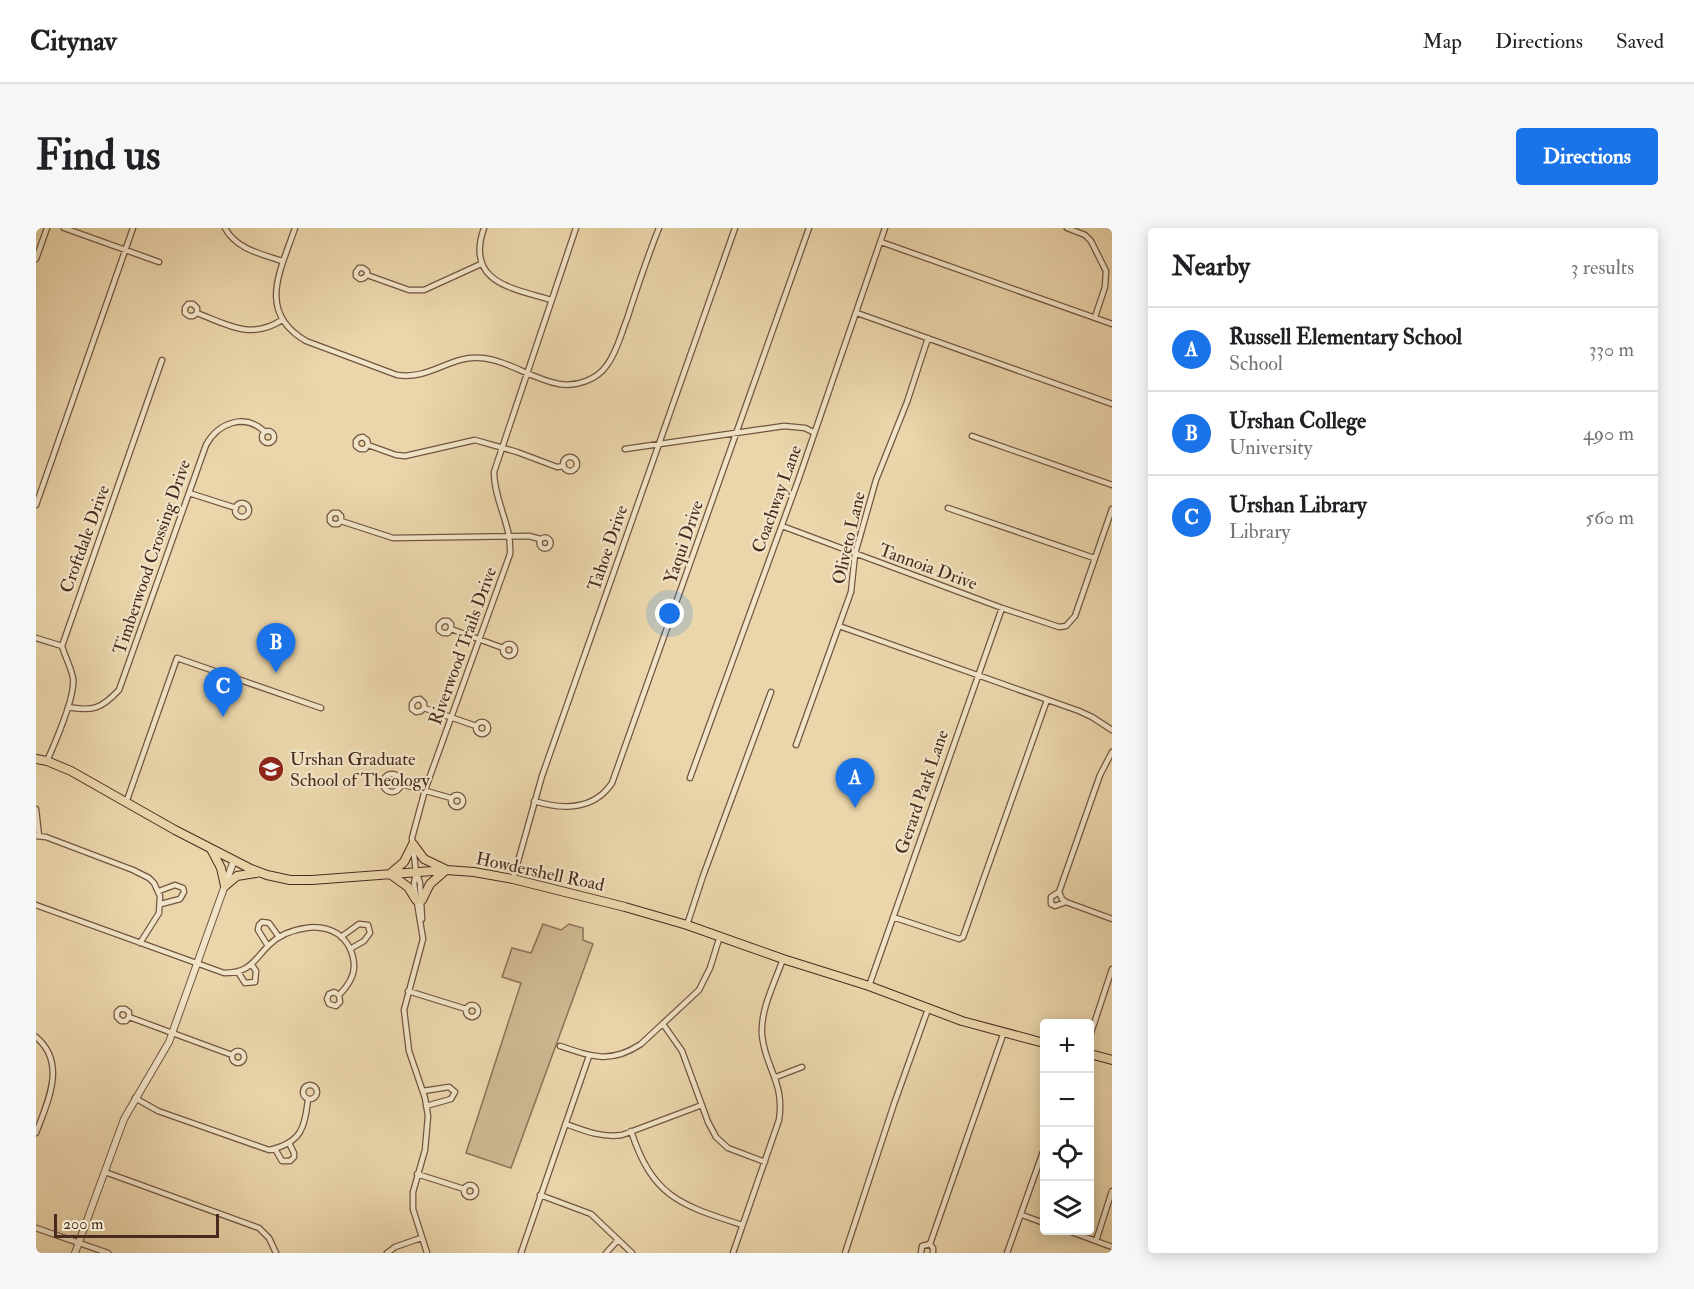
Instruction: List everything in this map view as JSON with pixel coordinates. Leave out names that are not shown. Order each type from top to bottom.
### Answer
[{"type":"main road","name":"Howdershell Road","points":[[36,759],[71,771],[211,849],[260,872],[290,880],[446,870],[513,879],[687,925],[869,986],[928,1010],[1040,1042]]},
{"type":"main road","points":[[413,844],[424,859],[446,870],[430,884],[419,900],[408,887],[390,874],[404,862],[413,844]]},
{"type":"main road","points":[[211,849],[221,869],[225,886],[241,875],[260,872]]},
{"type":"main road","points":[[1094,1055],[1112,1060]]},
{"type":"street","points":[[36,259],[47,228]]},
{"type":"street","points":[[64,228],[159,262]]},
{"type":"street","points":[[36,505],[133,228]]},
{"type":"street","points":[[225,228],[232,239],[242,246],[282,261]]},
{"type":"street","points":[[295,228],[282,261],[276,293],[277,307],[282,320],[306,341],[397,375],[409,377],[419,375],[471,358],[493,360],[558,384],[577,384],[592,378],[607,367],[622,333],[659,228]]},
{"type":"street","points":[[484,228],[478,250],[481,264],[493,279],[551,300]]},
{"type":"street","name":"Riverwood Trails Drive","points":[[408,991],[422,948],[420,883],[416,872],[412,838],[416,818],[510,554],[508,523],[496,491],[494,472],[576,228]]},
{"type":"street","name":"Tahoe Drive","points":[[513,879],[534,801],[735,228]]},
{"type":"street","name":"Yaqui Drive","points":[[534,801],[558,807],[586,804],[598,799],[612,783],[809,228]]},
{"type":"street","name":"Coachway Lane","points":[[690,778],[782,526],[885,228]]},
{"type":"street","points":[[1067,228],[1085,235],[1091,241],[1106,271],[1105,287],[1095,317]]},
{"type":"street","points":[[880,242],[1112,324]]},
{"type":"street","points":[[367,275],[409,290],[424,290],[481,264]]},
{"type":"street","points":[[197,313],[246,330],[263,330],[282,320]]},
{"type":"street","points":[[857,314],[1112,404]]},
{"type":"street","name":"Oliveto Lane","points":[[796,745],[851,592],[855,554],[876,480],[907,402],[928,338]]},
{"type":"street","name":"Croftdale Drive","points":[[62,646],[162,360]]},
{"type":"street","name":"Timberwood Crossing Drive","points":[[68,706],[92,709],[103,705],[119,690],[206,445],[217,429],[244,422],[264,432]]},
{"type":"street","points":[[625,449],[784,426],[795,426],[813,432]]},
{"type":"street","points":[[972,436],[1112,485]]},
{"type":"street","points":[[368,445],[405,456],[469,440],[501,447],[557,467],[564,466]]},
{"type":"street","points":[[189,493],[236,508]]},
{"type":"street","points":[[948,508],[1094,558],[1112,509]]},
{"type":"street","points":[[341,521],[393,538],[529,536],[540,539]]},
{"type":"street","name":"Tannoia Drive","points":[[782,526],[1059,627],[1066,626],[1075,616],[1094,558]]},
{"type":"street","name":"Gerard Park Lane","points":[[869,986],[1002,608]]},
{"type":"street","points":[[839,626],[1092,717],[1112,730]]},
{"type":"street","points":[[452,629],[503,648]]},
{"type":"street","points":[[36,638],[62,646],[73,677],[68,706],[47,761]]},
{"type":"street","points":[[126,803],[177,658],[321,708]]},
{"type":"street","points":[[687,925],[771,692]]},
{"type":"street","points":[[893,917],[959,939],[963,937],[1047,700]]},
{"type":"street","points":[[424,708],[476,726]]},
{"type":"street","points":[[1066,902],[1055,906],[1051,904],[1051,897],[1059,892],[1100,775],[1112,752]]},
{"type":"street","points":[[393,774],[399,777],[401,784],[398,790],[391,792],[385,789],[383,782],[386,776],[393,774]]},
{"type":"street","points":[[401,784],[451,798]]},
{"type":"street","points":[[36,809],[37,836],[133,870],[149,878],[159,891],[161,904],[154,923],[143,935],[140,943]]},
{"type":"street","points":[[75,1253],[124,1119],[166,1048],[234,860]]},
{"type":"street","points":[[159,891],[175,885],[183,888],[184,892],[180,899],[161,904]]},
{"type":"street","points":[[1059,892],[1062,900],[1112,919]]},
{"type":"street","points":[[36,905],[224,973],[238,972],[252,965],[279,937],[295,930],[316,927],[329,930],[341,937],[350,949],[353,958],[354,972],[350,983],[339,994]]},
{"type":"street","points":[[268,946],[259,934],[259,925],[266,921],[279,937]]},
{"type":"street","points":[[341,937],[359,924],[368,925],[370,933],[368,937],[350,949]]},
{"type":"street","points":[[560,1046],[589,1056],[606,1058],[631,1051],[699,990],[710,968],[720,936]]},
{"type":"street","points":[[733,1253],[781,1113],[781,1098],[765,1049],[762,1026],[767,1004],[783,959]]},
{"type":"street","points":[[238,972],[245,983],[255,982],[256,971],[252,965]]},
{"type":"street","points":[[1094,1021],[1112,969]]},
{"type":"street","points":[[427,1253],[421,1238],[413,1201],[417,1174],[427,1138],[426,1106],[412,1062],[404,1010],[408,991],[466,1009]]},
{"type":"street","points":[[845,1253],[890,1114],[928,1010]]},
{"type":"street","points":[[129,1017],[232,1054]]},
{"type":"street","points":[[663,1024],[682,1051],[708,1122],[722,1143],[736,1152],[765,1162]]},
{"type":"street","points":[[930,1244],[1004,1032]]},
{"type":"street","points":[[36,1037],[45,1046],[52,1059],[54,1075],[36,1133]]},
{"type":"street","points":[[521,1253],[589,1056]]},
{"type":"street","points":[[776,1077],[802,1066]]},
{"type":"street","points":[[423,1091],[448,1087],[455,1092],[451,1099],[426,1106]]},
{"type":"street","points":[[135,1098],[158,1112],[269,1150],[296,1138],[305,1124],[309,1099]]},
{"type":"street","points":[[566,1124],[604,1136],[622,1135],[702,1105]]},
{"type":"street","points":[[631,1131],[648,1169],[670,1195],[688,1207],[742,1225]]},
{"type":"street","points":[[275,1149],[282,1161],[290,1161],[294,1153],[289,1143]]},
{"type":"street","points":[[1007,1253],[1040,1161]]},
{"type":"street","points":[[105,1172],[259,1228],[269,1238],[276,1253]]},
{"type":"street","points":[[417,1174],[464,1189]]},
{"type":"street","points":[[1096,1241],[1112,1191]]},
{"type":"street","points":[[540,1195],[591,1214],[632,1253]]},
{"type":"street","points":[[1022,1215],[1040,1222]]},
{"type":"street","points":[[36,1228],[108,1253]]},
{"type":"street","points":[[1080,1235],[1112,1247]]},
{"type":"street","points":[[387,1253],[395,1247],[421,1238]]},
{"type":"street","points":[[606,1253],[618,1240]]},
{"type":"street","points":[[921,1253],[922,1246],[930,1244]]},
{"type":"street","points":[[930,1244],[933,1253]]},
{"type":"shaded area","points":[[543,924],[561,930],[569,924],[583,928],[583,940],[593,944],[511,1168],[466,1153],[521,983],[502,977],[512,948],[531,953]]},
{"type":"place","name":"Urshan College","points":[[276,673]]},
{"type":"place","name":"Urshan Library","points":[[223,717]]},
{"type":"place","name":"Urshan Graduate School of Theology","points":[[271,769]]},
{"type":"place","name":"Russell Elementary School","points":[[855,808]]}]
